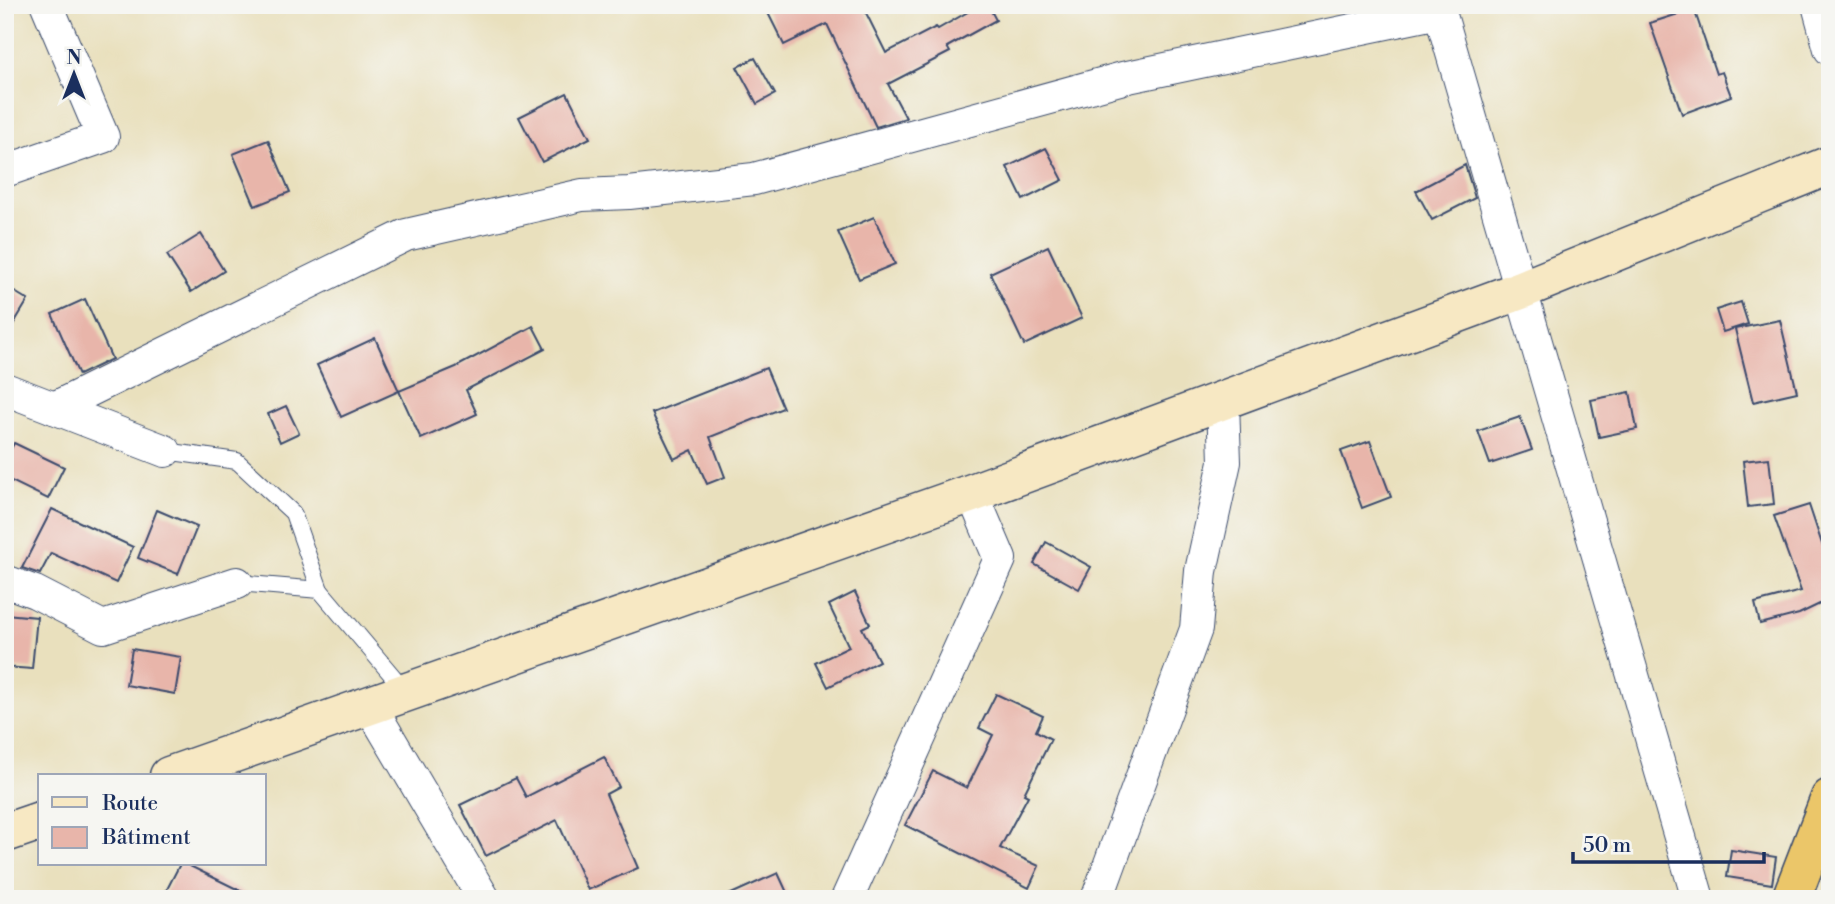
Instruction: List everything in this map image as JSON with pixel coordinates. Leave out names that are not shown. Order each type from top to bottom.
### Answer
[{"type":"highway","points":[[1791,899],[1830,798]]},
{"type":"main road","points":[[175,774],[972,493],[1223,401],[1521,290],[1830,165]]},
{"type":"main road","points":[[5,833],[38,822]]},
{"type":"street","points":[[5,171],[103,137],[47,5]]},
{"type":"street","points":[[1818,5],[1830,49]]},
{"type":"street","points":[[54,408],[407,235],[582,195],[629,193],[754,179],[1123,78],[1438,8],[1698,899]]},
{"type":"street","points":[[5,389],[165,451]]},
{"type":"street","points":[[1097,899],[1196,629],[1201,571],[1225,462],[1223,401]]},
{"type":"street","points":[[847,899],[1000,559],[972,493]]},
{"type":"street","points":[[5,581],[35,592],[103,627],[237,583]]},
{"type":"street","points":[[370,706],[484,899]]},
{"type":"lane","points":[[165,451],[237,461],[293,513],[320,590],[408,693]]},
{"type":"lane","points":[[237,583],[320,590]]},
{"type":"building","points":[[764,5],[867,5],[863,7],[886,53],[936,27],[938,29],[980,5],[988,5],[996,20],[947,47],[950,52],[888,84],[906,118],[876,127],[827,24],[784,45]]},
{"type":"building","points":[[1694,9],[1716,74],[1722,72],[1731,96],[1682,114],[1650,23]]},
{"type":"building","points":[[755,58],[775,94],[757,104],[737,67]]},
{"type":"building","points":[[567,93],[590,138],[542,162],[519,117]]},
{"type":"building","points":[[268,140],[290,192],[255,206],[233,154]]},
{"type":"building","points":[[1046,148],[1063,180],[1023,200],[1007,167]]},
{"type":"building","points":[[1465,165],[1475,198],[1432,220],[1416,191]]},
{"type":"building","points":[[874,217],[895,264],[859,279],[838,232]]},
{"type":"building","points":[[201,234],[224,271],[191,292],[167,255]]},
{"type":"building","points":[[1048,246],[1082,318],[1024,345],[990,273]]},
{"type":"building","points":[[5,286],[28,300],[5,338]]},
{"type":"building","points":[[85,299],[112,359],[79,375],[52,314]]},
{"type":"building","points":[[1741,302],[1748,324],[1723,332],[1716,310]]},
{"type":"building","points":[[1780,320],[1797,392],[1753,402],[1735,329]]},
{"type":"building","points":[[533,326],[545,349],[466,390],[477,414],[421,439],[399,391],[456,367]]},
{"type":"building","points":[[375,338],[399,391],[341,417],[317,365]]},
{"type":"building","points":[[766,368],[783,408],[710,437],[725,477],[707,484],[692,450],[674,459],[652,413]]},
{"type":"building","points":[[1630,392],[1637,429],[1599,437],[1591,400]]},
{"type":"building","points":[[286,406],[299,433],[280,442],[268,414]]},
{"type":"building","points":[[1520,417],[1532,450],[1490,464],[1478,431]]},
{"type":"building","points":[[1370,441],[1391,497],[1362,508],[1341,451]]},
{"type":"building","points":[[14,443],[64,467],[48,499],[5,478],[5,461]]},
{"type":"building","points":[[1769,458],[1774,504],[1748,507],[1743,461]]},
{"type":"building","points":[[1809,505],[1824,550],[1830,548],[1830,599],[1799,614],[1760,624],[1755,603],[1801,591],[1774,516]]},
{"type":"building","points":[[52,509],[133,547],[116,583],[51,553],[40,574],[22,568]]},
{"type":"building","points":[[157,510],[197,527],[178,574],[138,558]]},
{"type":"building","points":[[1046,542],[1091,567],[1079,589],[1034,564]]},
{"type":"building","points":[[855,592],[870,624],[862,628],[879,661],[828,687],[816,663],[849,647],[829,605]]},
{"type":"building","points":[[5,614],[37,617],[32,669],[5,667]]},
{"type":"building","points":[[132,649],[181,657],[175,694],[126,685]]},
{"type":"building","points":[[996,694],[1043,716],[1036,731],[1051,739],[1024,794],[1028,796],[1000,848],[1039,866],[1029,888],[905,825],[933,771],[967,788],[993,735],[979,728]]},
{"type":"building","points":[[604,757],[619,787],[606,794],[638,868],[588,890],[557,820],[486,856],[460,805],[516,778],[526,797]]},
{"type":"building","points":[[1731,850],[1776,857],[1772,884],[1727,877]]},
{"type":"building","points":[[179,866],[190,866],[257,899],[162,899]]},
{"type":"building","points":[[778,873],[790,899],[720,899]]}]
